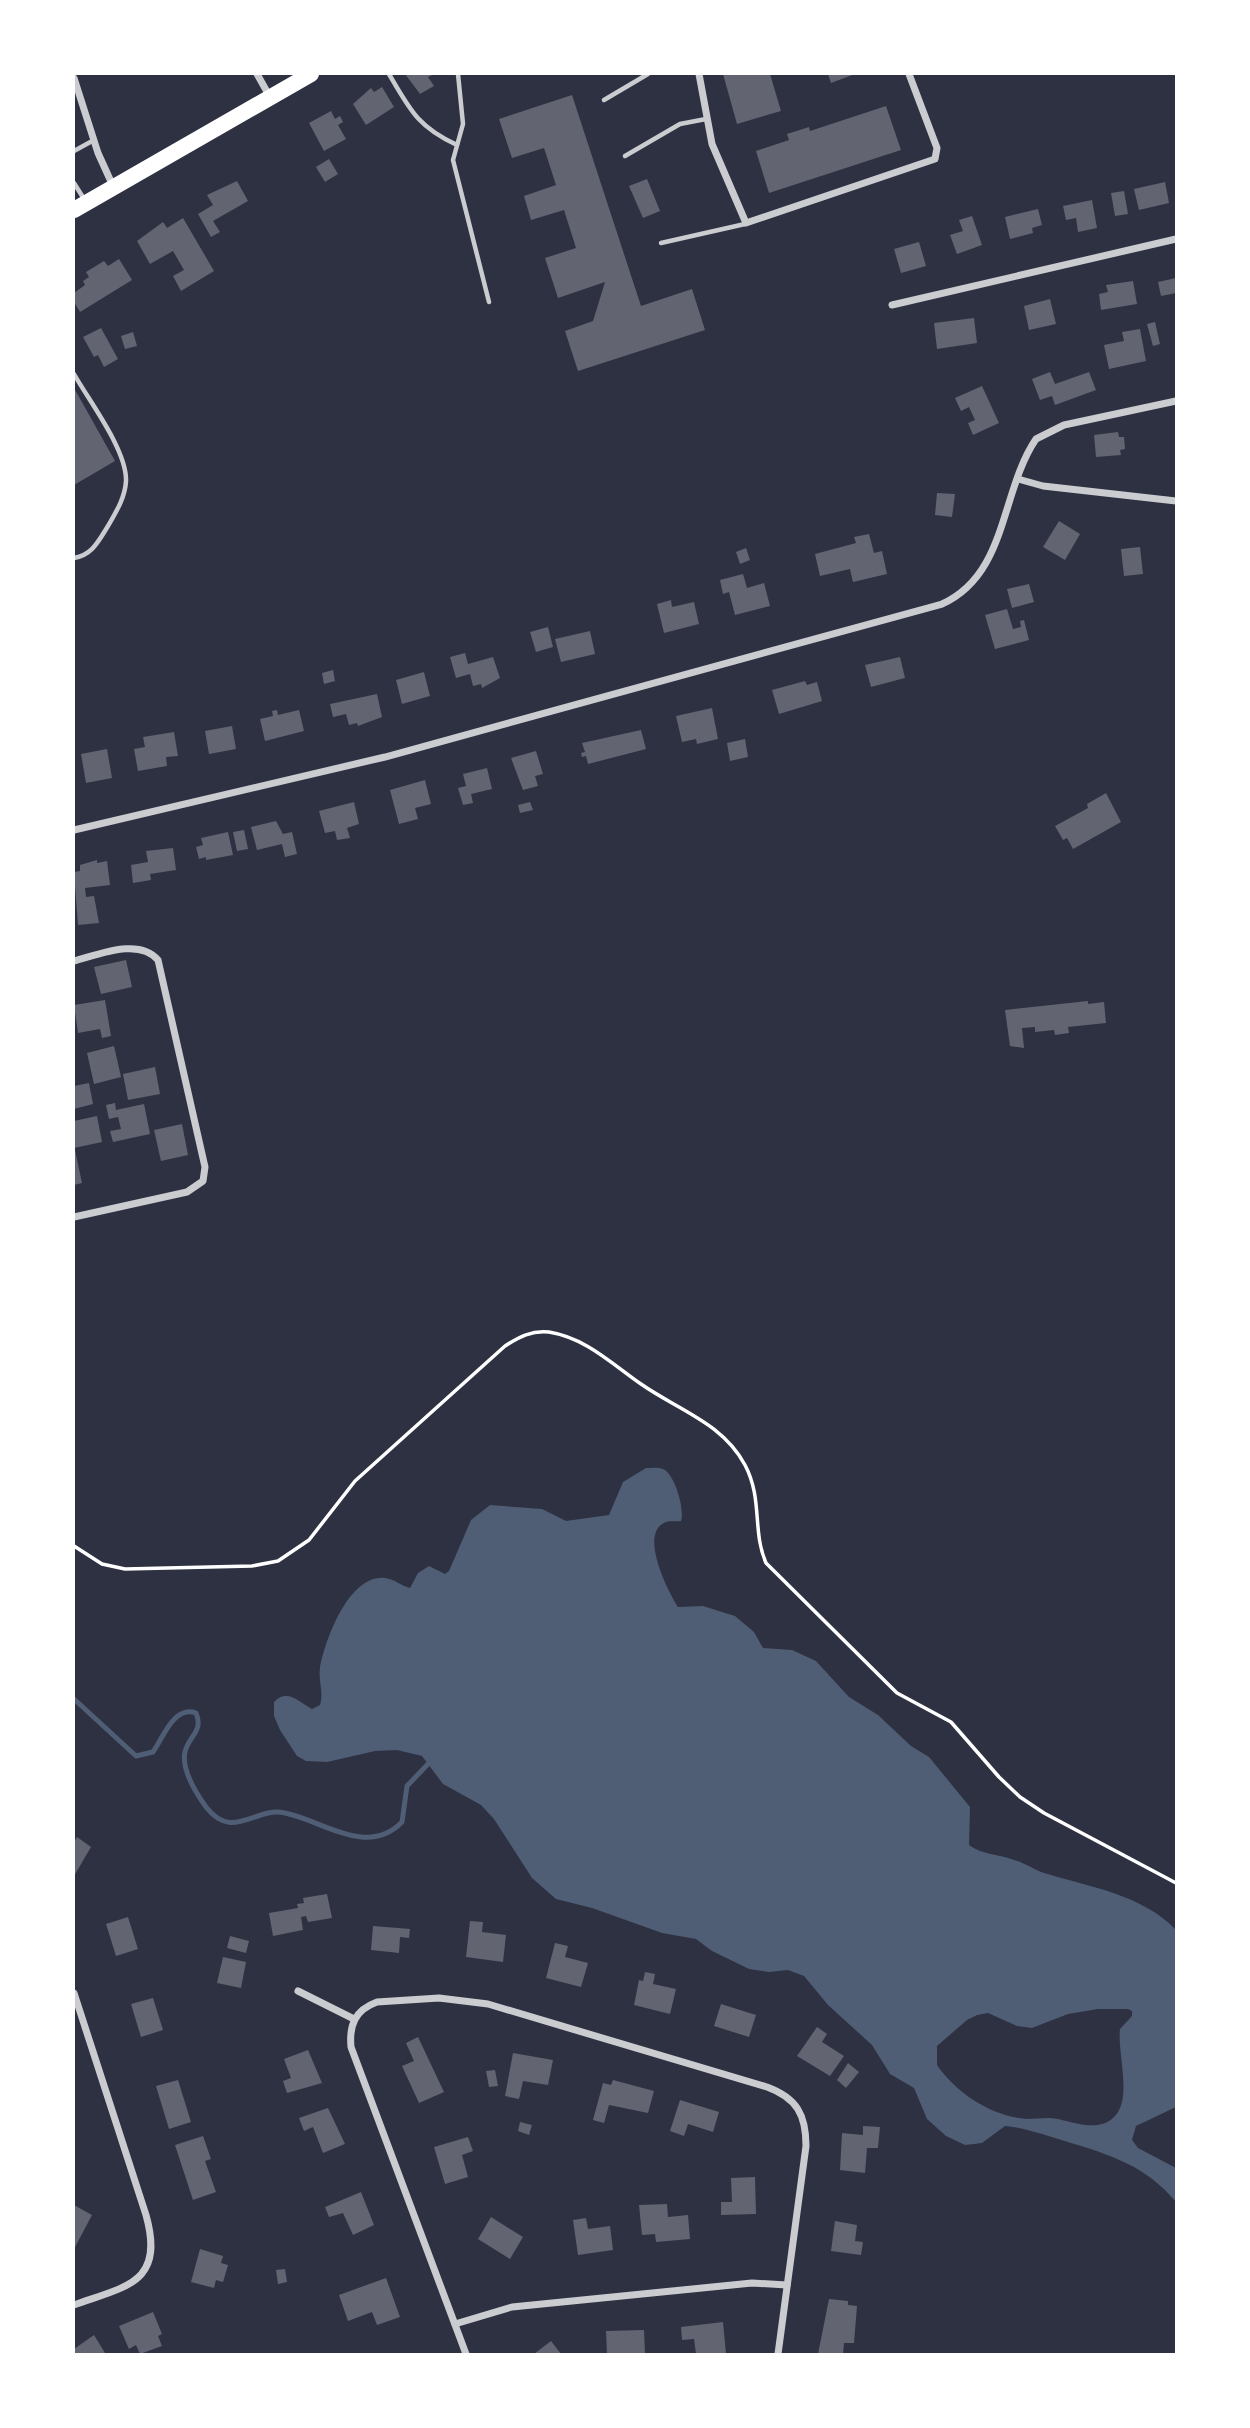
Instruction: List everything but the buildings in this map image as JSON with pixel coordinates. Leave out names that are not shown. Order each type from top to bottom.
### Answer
[{"type":"main road","points":[[80,206],[311,74]]},
{"type":"street","points":[[257,74],[270,97]]},
{"type":"street","points":[[699,74],[712,144],[746,223],[932,161],[937,148],[909,74]]},
{"type":"street","points":[[74,78],[94,140],[114,187]]},
{"type":"street","points":[[892,305],[1177,239]]},
{"type":"street","points":[[74,830],[359,763],[928,609],[955,598],[982,571],[1031,447],[1045,432],[1177,401]]},
{"type":"street","points":[[1018,480],[1043,486],[1177,501]]},
{"type":"street","points":[[74,961],[138,948],[150,951],[158,960],[205,1167],[203,1181],[187,1192],[74,1217]]},
{"type":"street","points":[[298,1991],[354,2019]]},
{"type":"street","points":[[74,1993],[146,2215],[152,2244],[151,2261],[143,2276],[128,2286],[74,2305]]},
{"type":"street","points":[[466,2354],[354,2056],[350,2038],[354,2019],[367,2005],[377,2002],[422,1998],[471,2000],[767,2087],[786,2096],[801,2110],[806,2135],[778,2354]]},
{"type":"street","points":[[455,2324],[512,2307],[752,2283],[787,2285]]},
{"type":"lane","points":[[389,74],[414,115],[430,133],[457,145]]},
{"type":"lane","points":[[458,74],[463,124],[453,160],[489,302]]},
{"type":"lane","points":[[604,100],[648,74]]},
{"type":"lane","points":[[625,156],[680,124],[706,119]]},
{"type":"lane","points":[[74,151],[94,140]]},
{"type":"lane","points":[[74,183],[80,206]]},
{"type":"lane","points":[[661,243],[746,223]]},
{"type":"lane","points":[[74,374],[120,454],[126,483],[121,503],[99,541],[89,554],[74,558]]},
{"type":"path","points":[[74,1546],[102,1564],[125,1569],[252,1566],[278,1561],[309,1539],[355,1481],[505,1346],[530,1333],[541,1331],[564,1336],[595,1349],[643,1386],[712,1426],[732,1444],[745,1464],[756,1491],[760,1543],[766,1563],[897,1693],[951,1722],[999,1777],[1033,1806],[1177,1883]]},
{"type":"water","points":[[646,1468],[657,1468],[667,1472],[675,1485],[682,1509],[681,1521],[664,1523],[657,1529],[654,1539],[658,1564],[678,1607],[703,1606],[735,1616],[754,1632],[763,1648],[792,1650],[816,1661],[849,1697],[878,1715],[911,1746],[929,1757],[970,1807],[969,1845],[979,1851],[1018,1861],[1044,1873],[1114,1893],[1147,1908],[1176,1930],[1176,2107],[1136,2126],[1132,2140],[1138,2148],[1176,2168],[1176,2202],[1153,2179],[1127,2163],[1037,2132],[1005,2126],[982,2143],[965,2145],[946,2136],[927,2119],[914,2088],[890,2074],[872,2045],[828,2005],[804,1976],[788,1970],[769,1972],[749,1969],[712,1951],[696,1939],[662,1933],[592,1908],[556,1899],[532,1878],[494,1819],[481,1805],[443,1784],[422,1756],[397,1750],[375,1751],[327,1762],[306,1761],[297,1756],[274,1716],[274,1702],[288,1696],[312,1709],[320,1705],[320,1668],[327,1642],[341,1611],[360,1586],[385,1578],[410,1588],[418,1573],[429,1566],[445,1574],[449,1571],[471,1520],[490,1505],[542,1509],[566,1521],[609,1515],[623,1482]],"holes":[[[1098,2009],[1132,2011],[1132,2016],[1120,2029],[1123,2099],[1120,2109],[1108,2122],[1087,2125],[1050,2118],[1013,2117],[976,2102],[945,2076],[937,2065],[937,2046],[967,2020],[977,2015],[988,2013],[1017,2026],[1032,2028],[1068,2014]]]},
{"type":"waterway","points":[[74,1699],[136,1756],[153,1752],[175,1718],[188,1712],[196,1713],[197,1729],[185,1752],[187,1774],[206,1807],[226,1822],[274,1812],[285,1813],[344,1834],[374,1837],[388,1832],[402,1822],[407,1786],[429,1763]]}]
